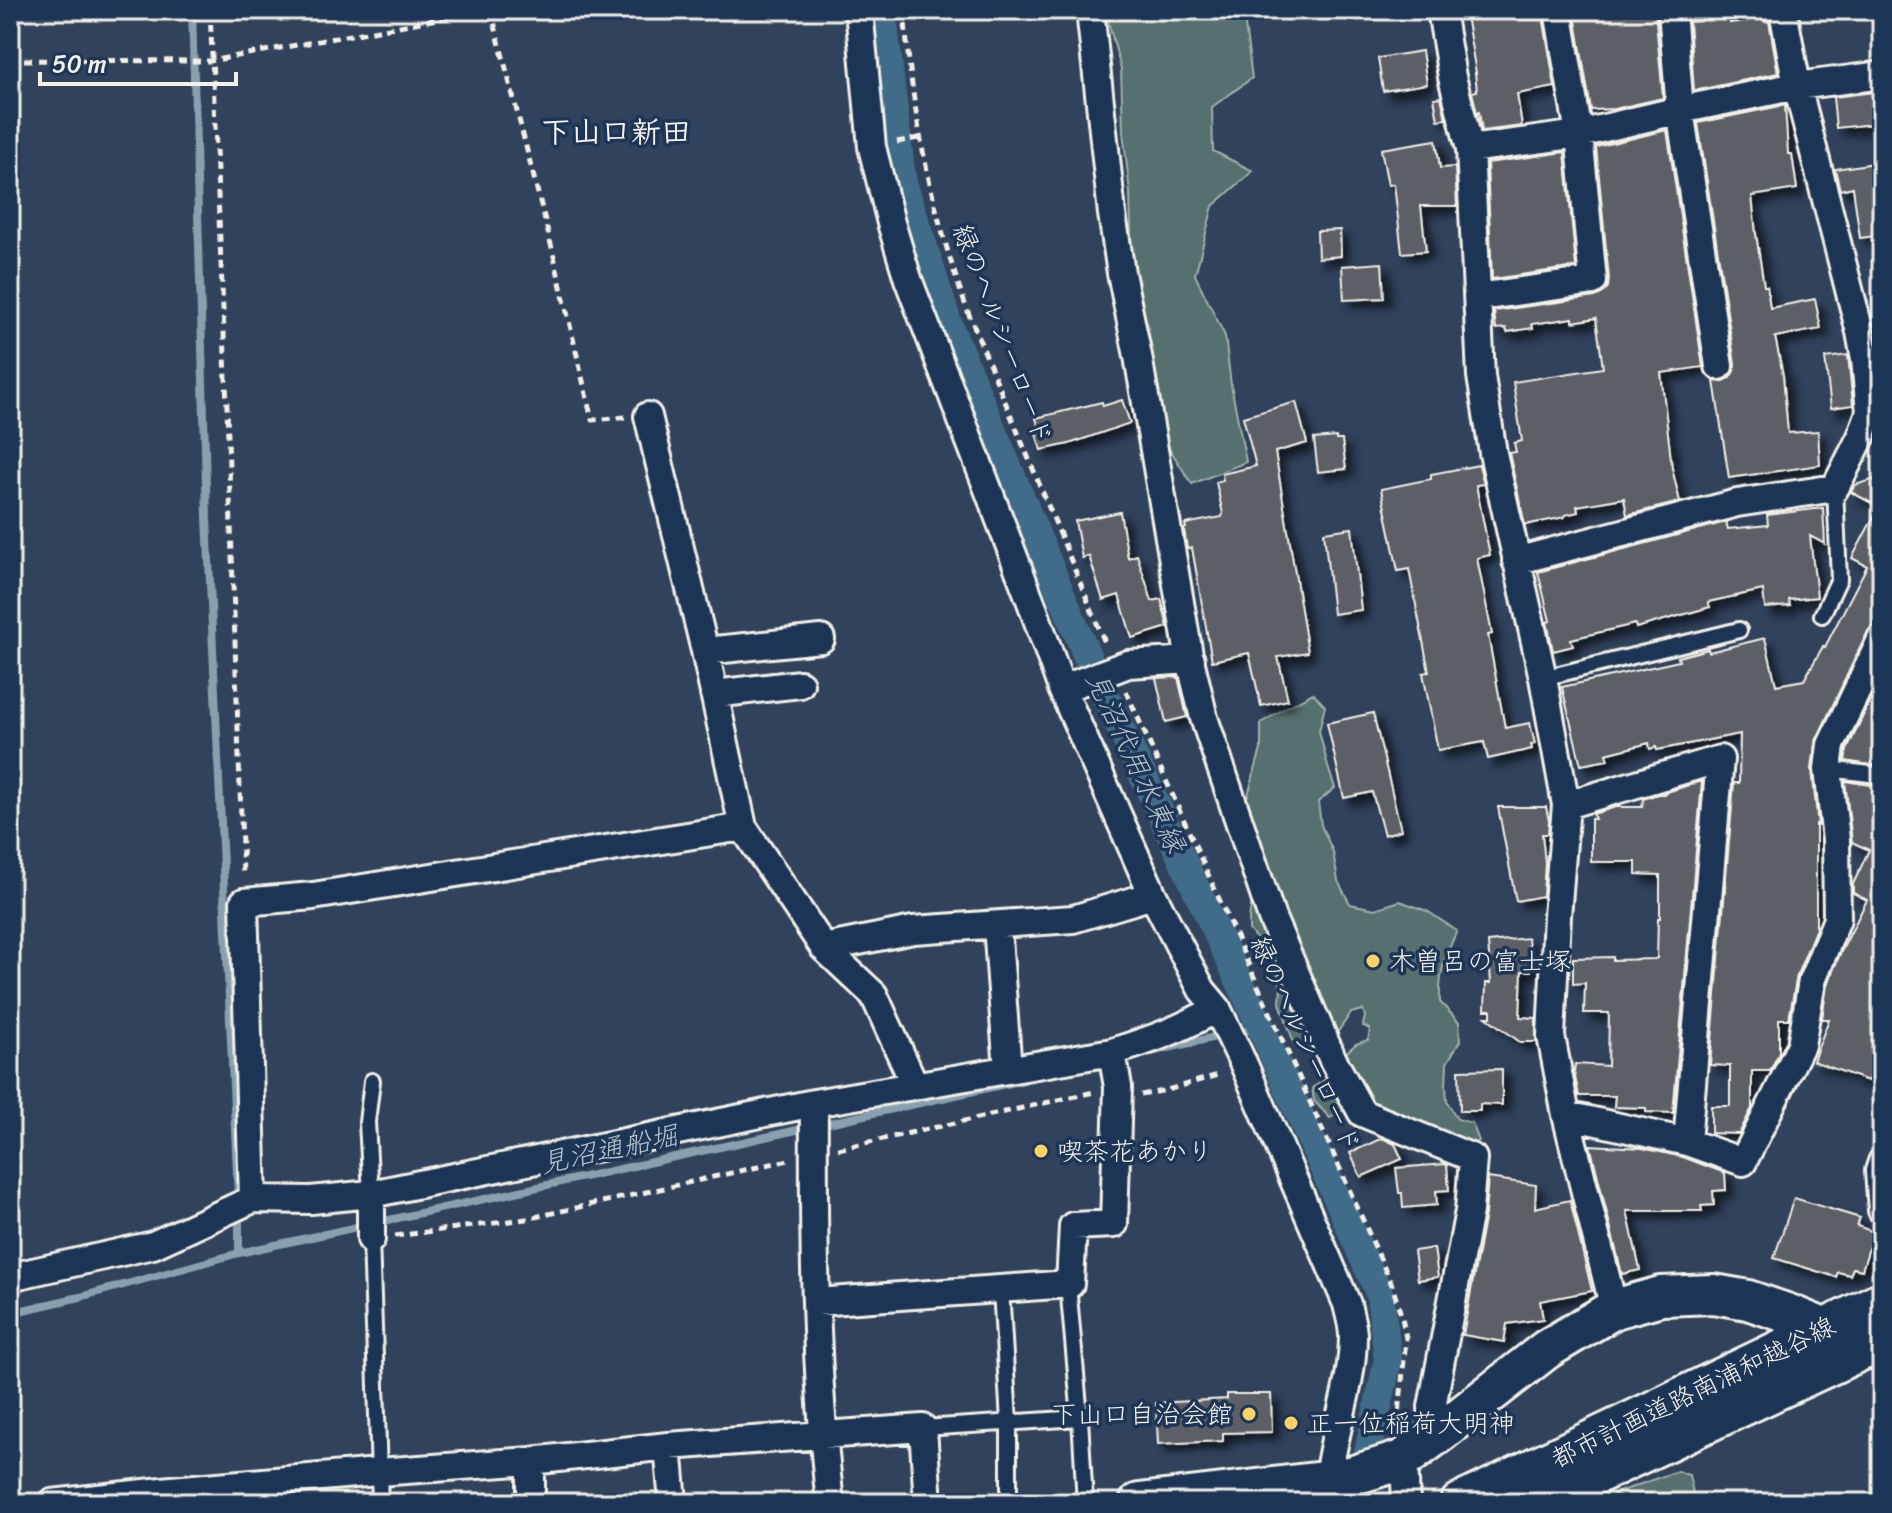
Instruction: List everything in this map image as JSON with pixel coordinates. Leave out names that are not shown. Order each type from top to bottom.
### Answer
[{"type":"street","points":[[859,10],[872,147],[908,279],[1031,602],[1070,686],[1153,895],[1202,990],[1217,1008],[1245,1067],[1347,1304],[1353,1332],[1351,1366],[1332,1448],[1332,1484]]},
{"type":"street","points":[[1090,10],[1121,273],[1204,718],[1272,918],[1333,1060],[1362,1113],[1473,1158],[1469,1211],[1432,1407],[1433,1416],[1442,1431]]},
{"type":"street","points":[[1441,10],[1452,77],[1470,149],[1481,376],[1493,453],[1543,678],[1566,805],[1551,1036],[1566,1115],[1614,1309]]},
{"type":"street","points":[[1478,297],[1593,281],[1579,134],[1558,10]]},
{"type":"street","points":[[1672,10],[1680,110],[1719,366]]},
{"type":"street","points":[[1516,561],[1737,503],[1835,488],[1872,442],[1860,332],[1797,86],[1783,10]]},
{"type":"street","points":[[1470,149],[1579,134],[1797,86],[1882,75]]},
{"type":"street","points":[[648,416],[705,651],[743,827],[824,948],[874,995],[915,1086]]},
{"type":"street","points":[[1566,1115],[1687,1142],[1743,1162],[1801,1045],[1812,981],[1837,919],[1836,840],[1828,769],[1831,745],[1882,638]]},
{"type":"street","points":[[705,651],[821,639]]},
{"type":"street","points":[[1070,686],[1116,673],[1128,664],[1191,660]]},
{"type":"street","points":[[714,694],[800,684]]},
{"type":"street","points":[[1566,805],[1720,759],[1687,1142]]},
{"type":"street","points":[[253,1199],[244,902],[328,894],[743,827]]},
{"type":"street","points":[[824,948],[913,930],[1073,919],[1153,895]]},
{"type":"street","points":[[997,925],[1008,1070]]},
{"type":"street","points":[[10,1277],[153,1245],[253,1199],[311,1200],[371,1194],[814,1103],[1112,1052],[1188,1025],[1217,1008]]},
{"type":"street","points":[[816,1302],[1070,1284],[1073,1226],[1114,1224],[1117,1093],[1112,1052]]},
{"type":"street","points":[[814,1103],[816,1302],[822,1435],[830,1503]]},
{"type":"street","points":[[1882,1162],[1879,1196],[1882,1210]]},
{"type":"street","points":[[371,1194],[371,1239]]},
{"type":"street","points":[[1139,1503],[1332,1484],[1442,1431],[1547,1349],[1614,1309],[1661,1296],[1714,1294],[1748,1300],[1878,1347]]},
{"type":"street","name":"都市計画道路南浦和越谷線","points":[[1460,1503],[1882,1301]]},
{"type":"street","name":"都市計画道路南浦和越谷線","points":[[1535,1503],[1878,1347]]},
{"type":"street","points":[[52,1503],[172,1490],[282,1492],[378,1472],[531,1461],[668,1446],[923,1428],[928,1503]]},
{"type":"street","points":[[668,1446],[673,1503]]},
{"type":"street","points":[[1399,1453],[1406,1503]]},
{"type":"street","points":[[531,1461],[531,1503]]},
{"type":"lane","points":[[1822,615],[1839,579],[1835,488]]},
{"type":"lane","points":[[1543,678],[1739,630]]},
{"type":"lane","points":[[1828,769],[1882,777]]},
{"type":"lane","points":[[371,1194],[367,1122],[372,1081]]},
{"type":"lane","points":[[371,1239],[380,1503]]},
{"type":"lane","points":[[1070,1284],[1085,1503]]},
{"type":"lane","points":[[1001,1289],[1009,1422],[1009,1503]]},
{"type":"lane","points":[[923,1428],[1080,1418]]},
{"type":"path","points":[[210,10],[244,902]]},
{"type":"path","points":[[10,60],[210,61],[488,10],[553,252],[592,420],[648,416]]},
{"type":"path","name":"緑のヘルシーロード","points":[[904,10],[919,138],[950,264],[968,312],[1116,673],[1392,1285],[1406,1338],[1398,1428],[1399,1453]]},
{"type":"path","points":[[911,139],[919,138]]},
{"type":"path","points":[[371,1239],[526,1219],[814,1154],[1117,1093],[1167,1090],[1245,1067]]},
{"type":"green space","points":[[1105,10],[1243,10],[1252,78],[1212,107],[1213,151],[1253,171],[1213,206],[1195,275],[1225,336],[1246,462],[1192,484],[1158,431],[1132,264],[1121,69]]},
{"type":"green space","points":[[1313,693],[1325,706],[1319,731],[1335,788],[1318,802],[1321,825],[1333,852],[1338,881],[1350,904],[1375,909],[1400,901],[1427,911],[1457,931],[1443,966],[1440,1002],[1459,1022],[1460,1041],[1447,1063],[1447,1101],[1457,1119],[1472,1123],[1479,1141],[1469,1149],[1347,1108],[1330,1118],[1314,1101],[1312,1088],[1331,1076],[1332,1065],[1356,1044],[1368,1040],[1370,1029],[1363,1026],[1363,1010],[1351,1013],[1328,1046],[1310,1051],[1295,1046],[1280,1003],[1281,987],[1273,960],[1249,930],[1255,884],[1233,830],[1248,795],[1261,749],[1261,723]]},
{"type":"green space","points":[[1677,1471],[1689,1475],[1698,1503],[1602,1503],[1616,1493]]},
{"type":"building","points":[[1465,10],[1542,10],[1555,87],[1517,94],[1522,126],[1482,131],[1472,92],[1477,91],[1476,73]]},
{"type":"building","points":[[1620,10],[1655,10],[1663,98],[1614,109],[1591,110],[1575,15],[1621,13]]},
{"type":"building","points":[[1700,10],[1730,10],[1730,23],[1764,18],[1765,22],[1769,21],[1778,73],[1694,91],[1689,22],[1701,21]]},
{"type":"building","points":[[1422,51],[1427,84],[1383,91],[1378,58]]},
{"type":"building","points":[[1882,91],[1882,123],[1836,128],[1833,97]]},
{"type":"building","points":[[1441,97],[1446,119],[1438,120],[1434,98]]},
{"type":"building","points":[[1785,105],[1788,154],[1792,154],[1797,189],[1752,196],[1764,286],[1767,286],[1770,308],[1815,299],[1821,329],[1775,337],[1783,375],[1788,433],[1818,431],[1820,465],[1729,478],[1714,381],[1722,382],[1730,378],[1735,364],[1698,123]]},
{"type":"building","points":[[1667,130],[1703,367],[1661,373],[1672,468],[1680,502],[1627,515],[1624,498],[1577,506],[1578,512],[1565,517],[1525,525],[1509,453],[1516,452],[1514,443],[1522,441],[1513,382],[1603,368],[1596,318],[1532,324],[1533,328],[1507,332],[1506,328],[1496,329],[1494,311],[1595,297],[1603,293],[1609,279],[1596,147]]},
{"type":"building","points":[[1436,140],[1440,168],[1455,167],[1457,206],[1421,206],[1426,251],[1402,253],[1394,184],[1388,185],[1381,149]]},
{"type":"building","points":[[1565,152],[1576,267],[1492,279],[1487,163]]},
{"type":"building","points":[[1882,162],[1882,235],[1860,238],[1853,187],[1840,190],[1835,169]]},
{"type":"building","points":[[1340,230],[1341,256],[1318,258],[1317,231]]},
{"type":"building","points":[[1382,263],[1384,298],[1344,300],[1342,266]]},
{"type":"building","points":[[1848,355],[1853,405],[1831,408],[1825,358]]},
{"type":"building","points":[[1122,400],[1130,423],[1041,450],[1035,430],[1039,429],[1036,418]]},
{"type":"building","points":[[1296,402],[1307,443],[1275,452],[1308,652],[1278,657],[1288,700],[1261,706],[1249,653],[1212,661],[1192,548],[1187,549],[1184,529],[1185,524],[1222,517],[1216,482],[1223,480],[1222,474],[1256,466],[1243,417]]},
{"type":"building","points":[[1336,437],[1336,440],[1342,440],[1346,469],[1318,472],[1314,439]]},
{"type":"building","points":[[1479,465],[1484,484],[1476,485],[1490,555],[1477,558],[1492,634],[1488,635],[1505,728],[1530,723],[1535,744],[1531,745],[1532,749],[1488,759],[1484,742],[1438,750],[1423,673],[1429,672],[1409,569],[1398,571],[1381,489],[1431,479],[1431,474]]},
{"type":"building","points":[[1882,477],[1882,622],[1874,624],[1868,631],[1815,743],[1812,770],[1818,825],[1816,928],[1797,975],[1789,1019],[1779,1019],[1779,1053],[1770,1071],[1752,1071],[1752,1108],[1739,1134],[1711,1133],[1711,1106],[1730,1106],[1730,1066],[1710,1065],[1734,783],[1739,783],[1740,734],[1657,750],[1656,747],[1650,749],[1649,743],[1606,754],[1608,760],[1581,765],[1562,687],[1679,661],[1678,657],[1708,649],[1709,652],[1765,638],[1776,685],[1804,680],[1825,647],[1867,566],[1852,558],[1879,507],[1851,492],[1855,485]]},
{"type":"building","points":[[1823,508],[1825,544],[1810,536],[1817,597],[1789,600],[1790,606],[1765,608],[1763,590],[1708,602],[1710,607],[1636,628],[1635,624],[1571,639],[1573,646],[1553,651],[1547,622],[1550,621],[1538,572],[1726,522],[1728,529],[1768,525],[1767,515]]},
{"type":"building","points":[[1120,512],[1128,558],[1137,555],[1152,601],[1161,599],[1168,627],[1132,638],[1119,595],[1103,600],[1089,556],[1082,558],[1075,521]]},
{"type":"building","points":[[1352,528],[1361,610],[1333,614],[1324,532]]},
{"type":"building","points":[[1882,675],[1877,766],[1845,761],[1847,750]]},
{"type":"building","points":[[1178,677],[1187,717],[1166,722],[1156,678]]},
{"type":"building","points":[[1373,713],[1401,830],[1384,835],[1372,792],[1344,798],[1327,723]]},
{"type":"building","points":[[1845,781],[1877,786],[1875,856],[1882,843],[1882,1082],[1870,1077],[1868,1081],[1813,1061],[1829,1019],[1822,1019],[1827,985],[1867,900],[1853,893],[1853,884],[1869,850],[1852,842]]},
{"type":"building","points":[[1702,782],[1673,1113],[1614,1107],[1615,1096],[1579,1096],[1575,1064],[1608,1066],[1609,1013],[1584,1013],[1585,983],[1573,984],[1573,958],[1655,959],[1660,918],[1660,875],[1636,874],[1636,862],[1591,862],[1591,819],[1595,819],[1593,814],[1616,807],[1642,807],[1643,799]]},
{"type":"building","points":[[1498,807],[1546,807],[1549,821],[1548,834],[1542,834],[1545,863],[1543,896],[1516,901]]},
{"type":"building","points":[[1528,938],[1531,971],[1522,971],[1520,1017],[1536,1018],[1536,1042],[1520,1042],[1486,1017],[1491,1017],[1491,1010],[1485,1010],[1486,983],[1491,983],[1488,942]]},
{"type":"building","points":[[1502,1069],[1502,1105],[1480,1104],[1480,1111],[1460,1111],[1459,1070]]},
{"type":"building","points":[[1382,1138],[1395,1144],[1402,1159],[1361,1177],[1350,1153]]},
{"type":"building","points":[[1590,1145],[1642,1148],[1683,1157],[1725,1173],[1726,1190],[1713,1191],[1714,1205],[1701,1206],[1702,1211],[1627,1211],[1640,1270],[1622,1274]]},
{"type":"building","points":[[1445,1164],[1449,1190],[1436,1191],[1437,1205],[1403,1208],[1396,1168]]},
{"type":"building","points":[[1488,1178],[1536,1185],[1535,1208],[1570,1200],[1592,1291],[1540,1301],[1543,1319],[1507,1324],[1504,1342],[1463,1335],[1485,1214]]},
{"type":"building","points":[[1794,1198],[1860,1218],[1857,1226],[1874,1232],[1862,1270],[1853,1268],[1850,1275],[1838,1272],[1836,1277],[1774,1258]]},
{"type":"building","points":[[1434,1248],[1438,1277],[1418,1280],[1414,1251]]},
{"type":"building","points":[[1227,1394],[1271,1394],[1272,1432],[1223,1433],[1223,1441],[1158,1444],[1156,1403],[1227,1399]]},
{"type":"waterway","points":[[192,10],[207,517],[238,1195]]},
{"type":"waterway","name":"見沼代用水東縁","points":[[882,10],[902,179],[949,326],[1090,663],[1261,1027],[1380,1295],[1388,1360],[1357,1503]]},
{"type":"waterway","name":"見沼通船堀","points":[[1241,1032],[1261,1027]]},
{"type":"waterway","name":"見沼通船堀","points":[[1151,1052],[1220,1036]]},
{"type":"waterway","name":"見沼通船堀","points":[[10,1313],[239,1253],[1024,1080]]},
{"type":"waterway","points":[[239,1222],[239,1253]]},
{"type":"place","name":"木曽呂の富士塚","points":[[1373,961]]},
{"type":"place","name":"喫茶花あかり","points":[[1041,1151]]},
{"type":"place","name":"下山口自治会館","points":[[1249,1414]]},
{"type":"place","name":"正一位稲荷大明神","points":[[1291,1423]]},
{"type":"district","name":"下山口新田","points":[[616,132]]}]
